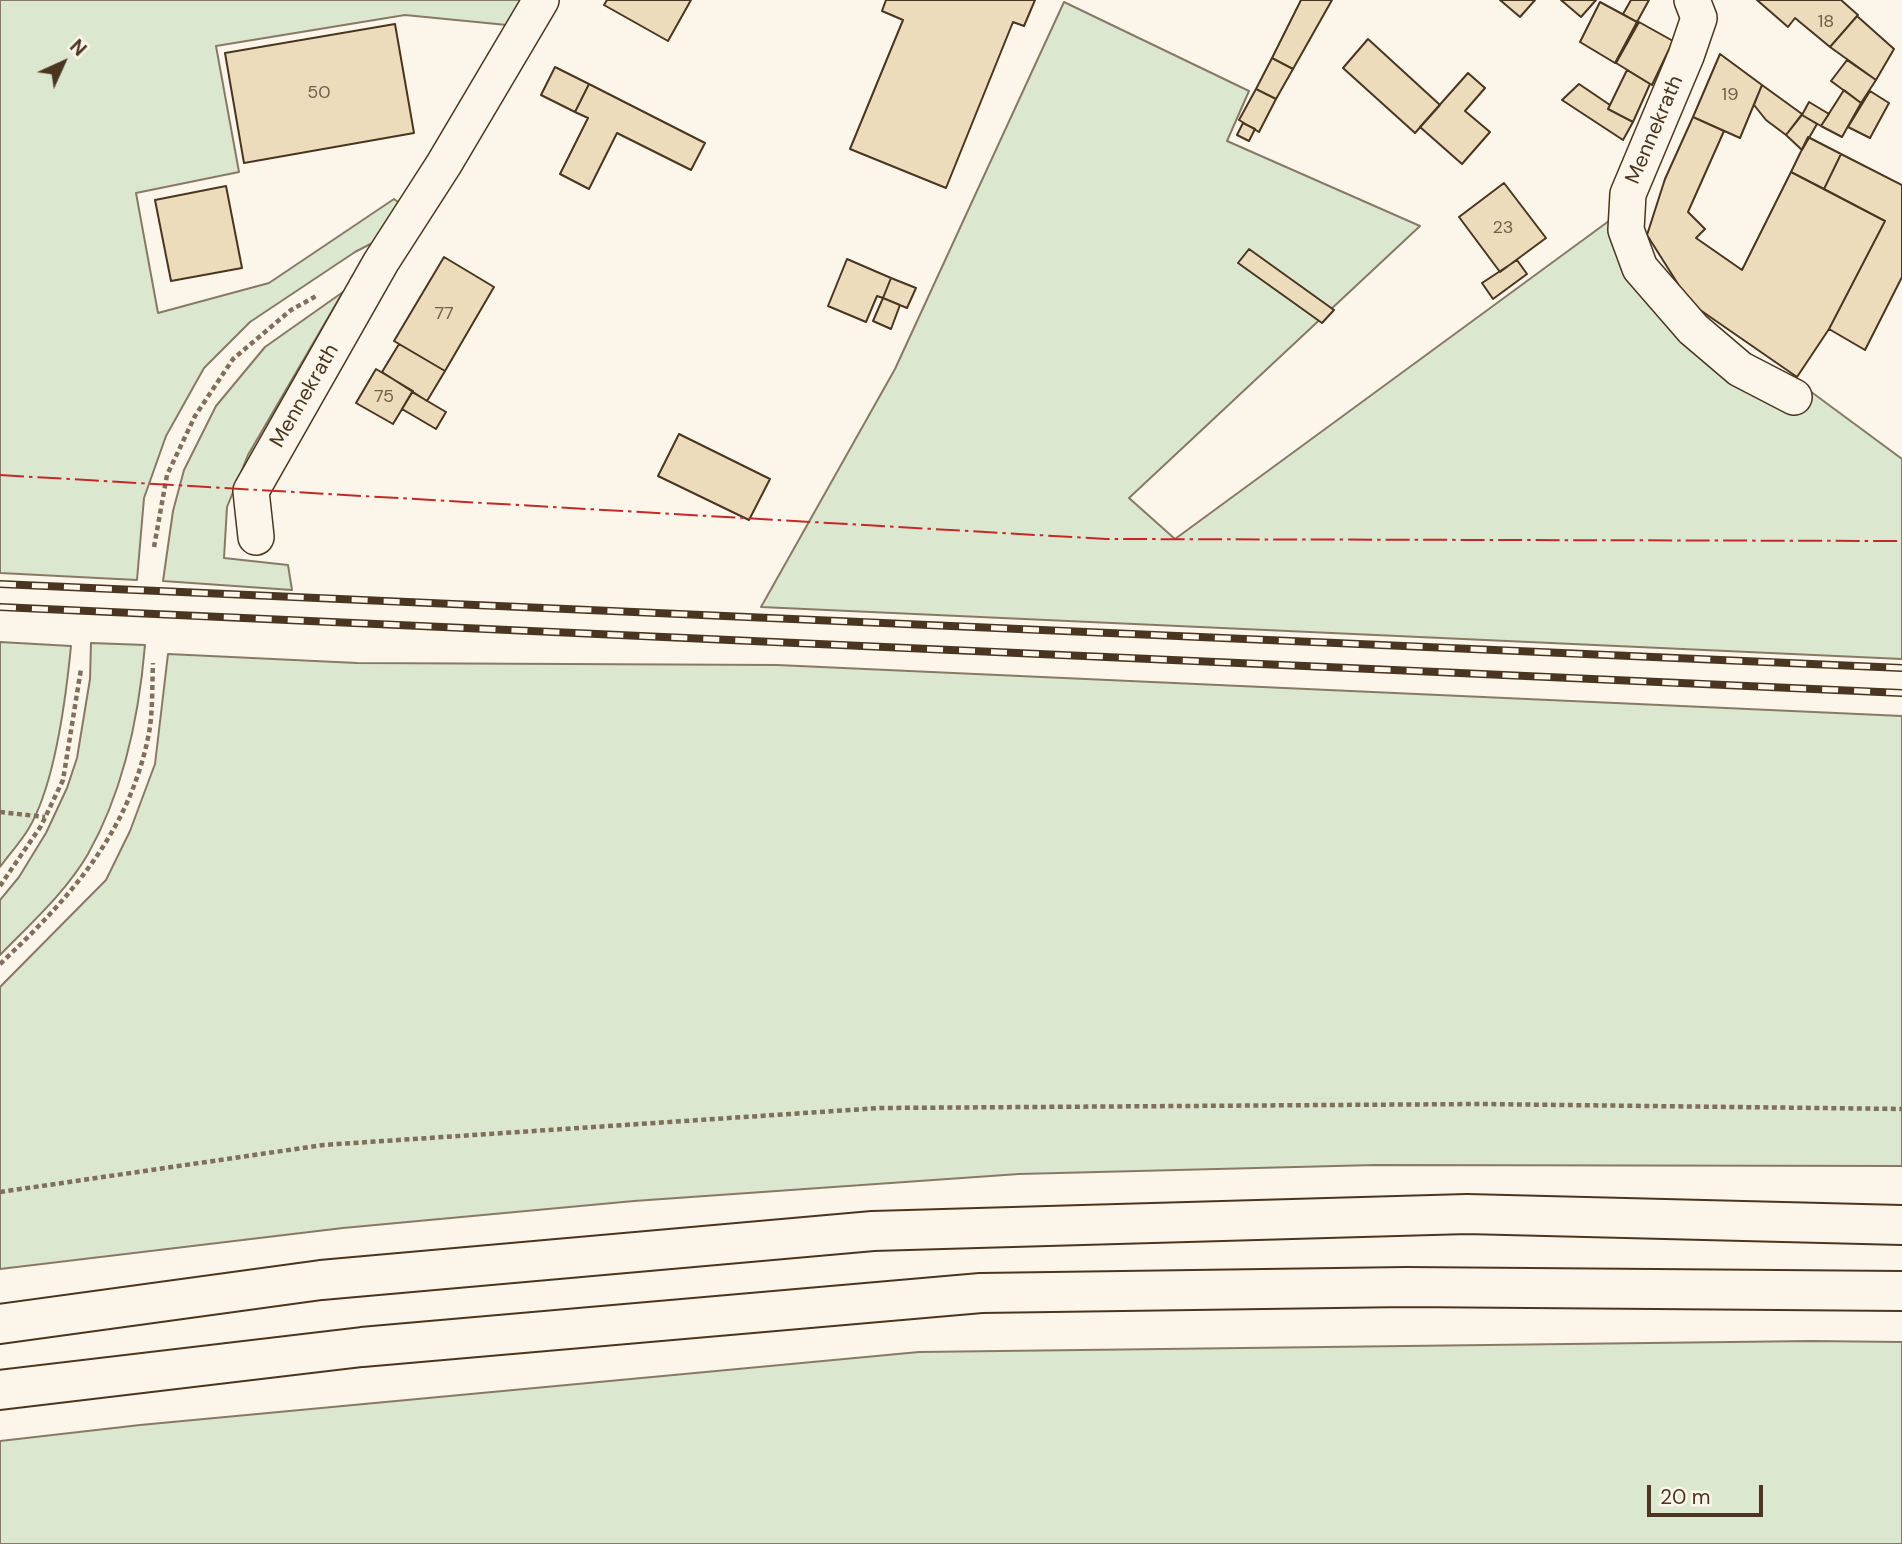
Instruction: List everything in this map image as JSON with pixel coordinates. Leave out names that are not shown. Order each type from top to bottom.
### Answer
[{"type":"highway","points":[[0,1324],[321,1280],[873,1230],[1467,1214],[1902,1225]]},
{"type":"highway","points":[[0,1390],[362,1347],[981,1293],[1406,1287],[1902,1291]]},
{"type":"street","name":"Mennekrath","points":[[256,537],[251,491],[381,262],[444,164],[541,0]]},
{"type":"street","name":"Mennekrath","points":[[1692,0],[1699,18],[1628,194],[1626,230],[1640,268],[1693,329],[1740,369],[1794,397]]},
{"type":"path","points":[[154,547],[167,475],[195,416],[233,359],[291,310],[329,289]]},
{"type":"path","points":[[0,964],[50,916],[90,870],[130,800],[149,730],[153,663]]},
{"type":"path","points":[[0,886],[45,817],[63,779],[81,668]]},
{"type":"path","points":[[0,812],[45,817]]},
{"type":"path","points":[[0,1192],[323,1145],[880,1108],[1481,1104],[1902,1109]]},
{"type":"green space","points":[[0,0],[523,0],[507,25],[405,15],[216,46],[239,172],[136,193],[158,313],[269,283],[394,199],[403,206],[384,237],[355,252],[250,322],[204,368],[166,436],[144,498],[137,580],[0,573]]},
{"type":"green space","points":[[1064,2],[1249,91],[1227,141],[1420,226],[1129,498],[1175,539],[1613,218],[1788,408],[1810,391],[1902,459],[1902,659],[761,607],[895,369]]},
{"type":"green space","points":[[343,292],[248,455],[227,507],[224,558],[288,565],[292,590],[163,581],[173,511],[184,470],[216,406],[265,347]]},
{"type":"green space","points":[[0,642],[71,646],[62,714],[46,788],[29,828],[0,867]]},
{"type":"green space","points":[[91,643],[145,645],[139,699],[128,752],[101,830],[88,854],[47,907],[0,955],[0,900],[19,877],[46,833],[67,788],[77,758],[90,679]]},
{"type":"green space","points":[[168,654],[357,663],[777,665],[1902,716],[1902,1166],[1375,1165],[1019,1174],[634,1201],[343,1228],[0,1269],[0,987],[106,880],[130,831],[155,764]]},
{"type":"green space","points":[[1902,1342],[1902,1544],[0,1544],[0,1441],[140,1425],[919,1352]]},
{"type":"building","points":[[607,0],[691,0],[668,41],[604,5]]},
{"type":"building","points":[[886,0],[1035,0],[1024,26],[1013,22],[946,188],[850,149],[903,20],[882,11]]},
{"type":"building","points":[[1301,0],[1332,0],[1293,69],[1272,58]]},
{"type":"building","points":[[1500,0],[1535,0],[1520,17]]},
{"type":"building","points":[[1561,0],[1596,0],[1581,17]]},
{"type":"building","points":[[1631,0],[1649,0],[1637,22],[1623,14]]},
{"type":"building","points":[[1757,0],[1841,0],[1858,15],[1830,47],[1795,18],[1788,27]]},
{"type":"building","points":[[1600,2],[1637,22],[1615,63],[1580,42]]},
{"type":"building","points":[[1857,16],[1894,49],[1876,80],[1830,47]]},
{"type":"building","points":[[1639,22],[1673,41],[1652,85],[1616,63]]},
{"type":"building","points":[[395,24],[414,133],[244,163],[225,53]]},
{"type":"building","points":[[1368,39],[1440,105],[1415,133],[1343,68]]},
{"type":"building","points":[[1720,54],[1762,85],[1740,138],[1693,117]]},
{"type":"building","points":[[1272,58],[1293,69],[1276,99],[1256,89]]},
{"type":"building","points":[[1847,60],[1876,80],[1861,103],[1831,81]]},
{"type":"building","points":[[555,67],[589,84],[575,112],[541,95]]},
{"type":"building","points":[[1627,70],[1650,84],[1633,122],[1608,109]]},
{"type":"building","points":[[1468,73],[1485,88],[1465,111],[1490,132],[1462,164],[1420,127]]},
{"type":"building","points":[[589,84],[705,143],[691,170],[617,133],[589,189],[560,174],[588,118],[575,112]]},
{"type":"building","points":[[1579,84],[1610,105],[1608,109],[1633,122],[1623,140],[1562,100]]},
{"type":"building","points":[[1762,85],[1802,114],[1786,135],[1766,120],[1754,105]]},
{"type":"building","points":[[1256,89],[1276,99],[1259,132],[1239,120]]},
{"type":"building","points":[[1844,90],[1861,103],[1842,137],[1821,126]]},
{"type":"building","points":[[1870,91],[1889,103],[1870,138],[1848,127]]},
{"type":"building","points":[[1809,102],[1829,114],[1821,126],[1802,115]]},
{"type":"building","points":[[1802,115],[1817,124],[1802,150],[1786,135]]},
{"type":"building","points":[[1693,117],[1724,131],[1688,212],[1705,229],[1696,238],[1742,270],[1791,172],[1885,221],[1829,329],[1797,377],[1690,303],[1647,235],[1665,179]]},
{"type":"building","points":[[1243,123],[1255,129],[1249,141],[1237,135]]},
{"type":"building","points":[[1808,137],[1841,154],[1824,189],[1791,172]]},
{"type":"building","points":[[1841,154],[1902,185],[1902,277],[1865,350],[1829,329],[1885,221],[1824,189]]},
{"type":"building","points":[[1504,183],[1546,238],[1500,272],[1459,217]]},
{"type":"building","points":[[226,186],[242,268],[171,281],[155,200]]},
{"type":"building","points":[[1249,249],[1334,310],[1322,323],[1238,263]]},
{"type":"building","points":[[444,257],[494,287],[445,371],[394,341]]},
{"type":"building","points":[[847,259],[891,278],[883,298],[877,296],[866,322],[828,306]]},
{"type":"building","points":[[1517,260],[1527,274],[1493,299],[1482,283]]},
{"type":"building","points":[[891,278],[916,288],[907,308],[883,298]]},
{"type":"building","points":[[883,298],[900,305],[891,329],[873,321]]},
{"type":"building","points":[[399,344],[445,371],[427,401],[382,372]]},
{"type":"building","points":[[376,369],[413,391],[393,424],[356,403]]},
{"type":"building","points":[[412,392],[446,412],[436,429],[402,409]]},
{"type":"building","points":[[679,434],[770,479],[749,520],[658,476]]},
{"type":"railway","points":[[0,584],[1902,668]]},
{"type":"railway","points":[[0,607],[1902,693]]},
{"type":"power","points":[[0,475],[1106,539],[1902,541]]}]
